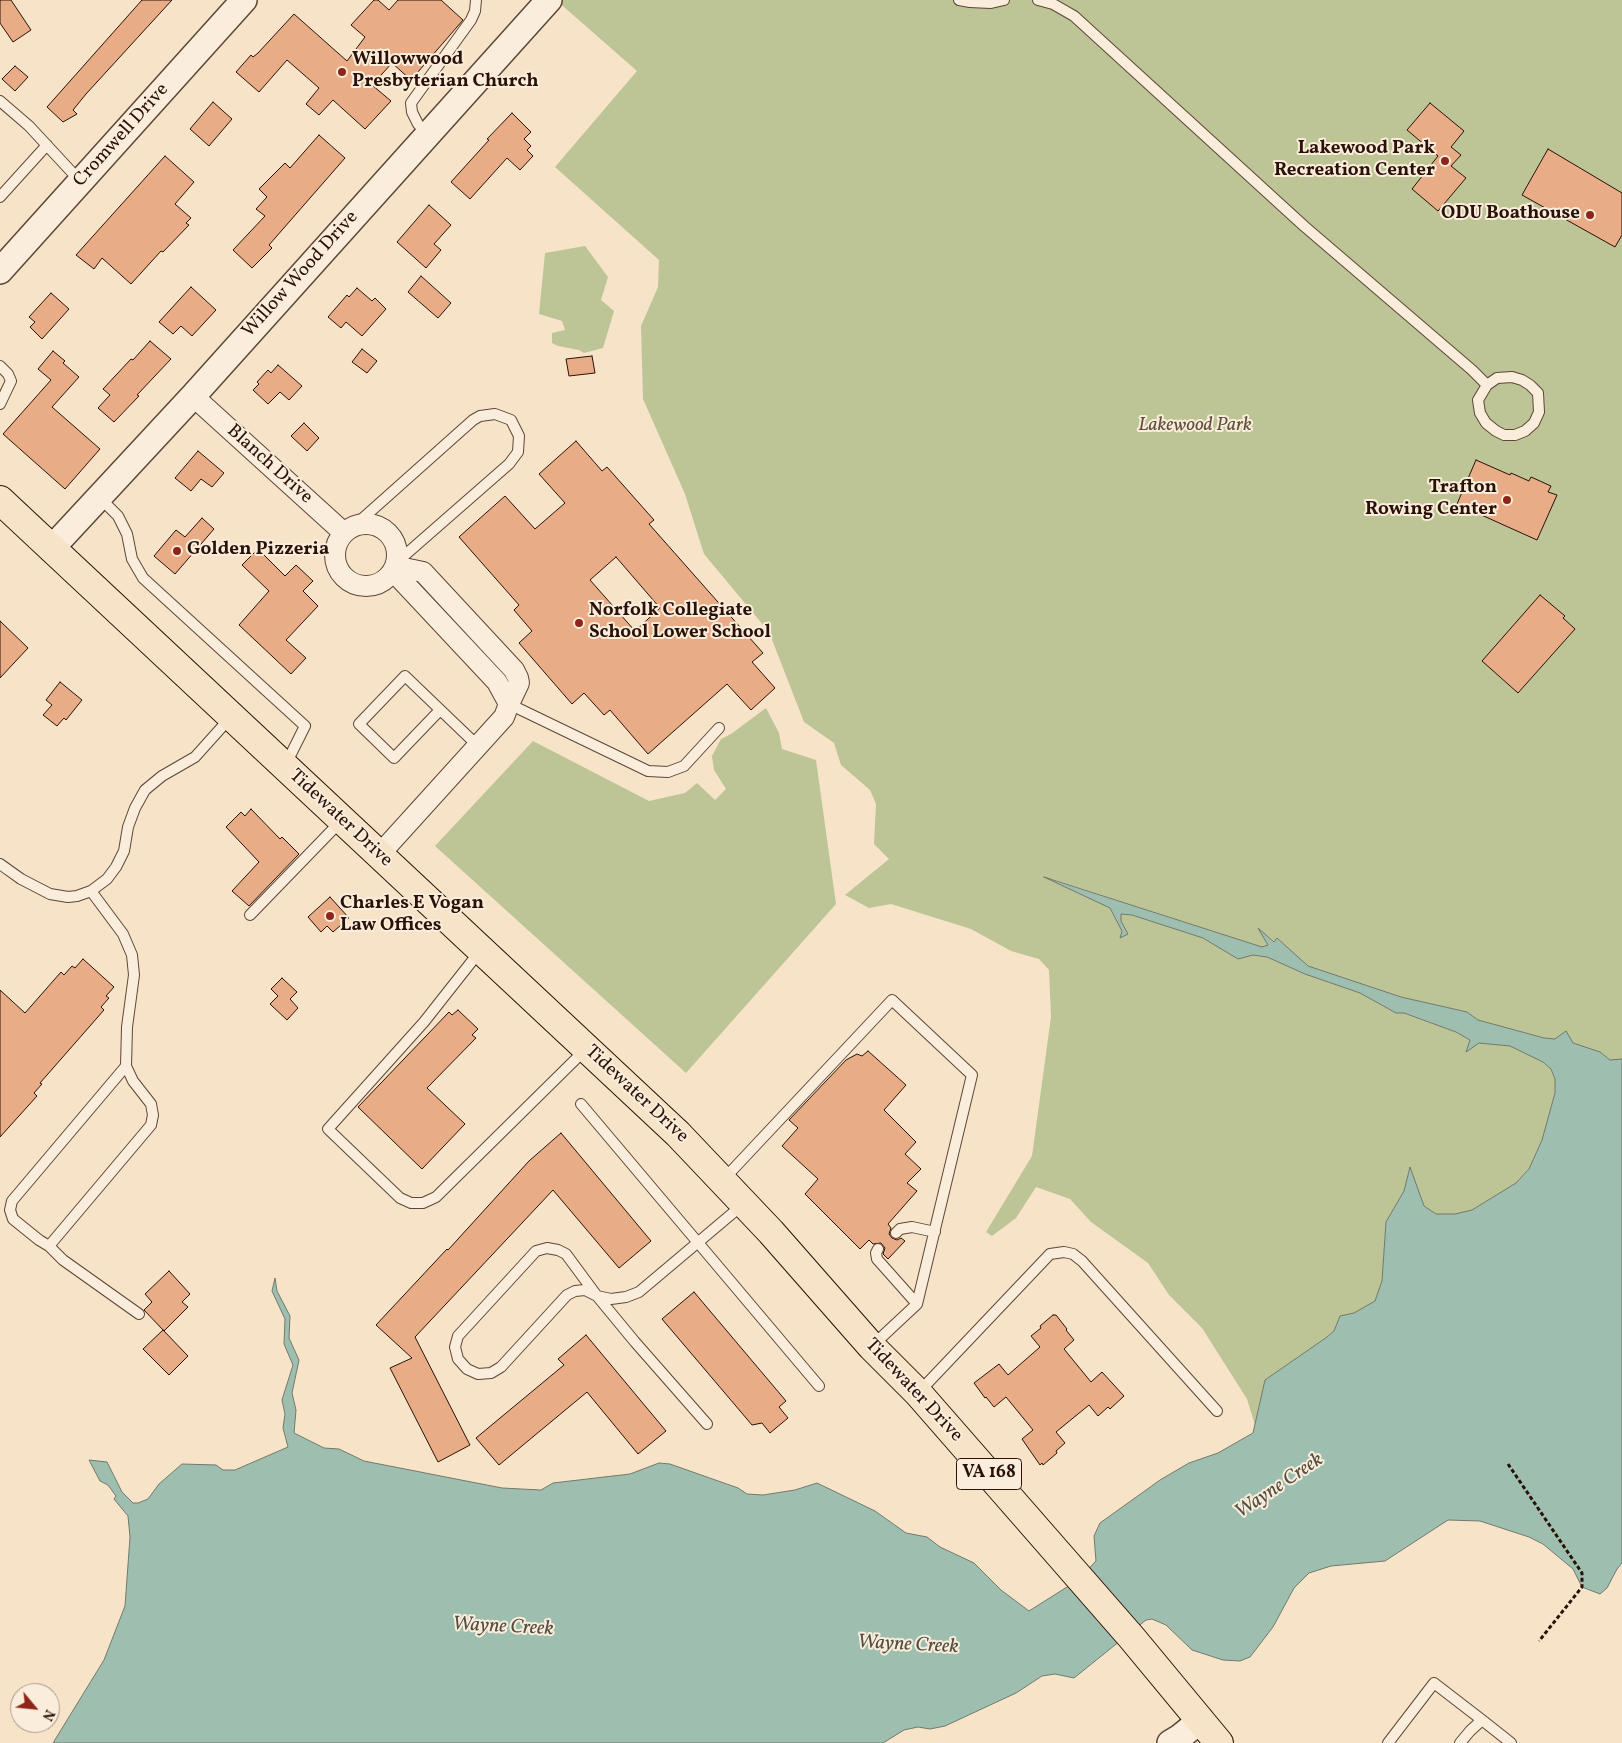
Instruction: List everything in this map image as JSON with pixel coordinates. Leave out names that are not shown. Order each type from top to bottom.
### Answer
[{"type":"highway","name":"Tidewater Drive","points":[[2,505],[678,1134],[746,1205],[872,1347],[918,1393],[1079,1576],[1219,1743]]},
{"type":"street","name":"Cromwell Drive","points":[[2,267],[244,0]]},
{"type":"street","name":"Willow Wood Drive","points":[[51,549],[193,396],[549,0]]},
{"type":"street","name":"Blanch Drive","points":[[193,396],[349,530]]},
{"type":"street","points":[[363,524],[373,525],[383,529],[391,536],[396,545],[395,567],[384,581],[375,585],[365,586],[347,579],[341,572],[336,562],[336,552],[338,542],[349,530],[363,524]]},
{"type":"street","points":[[379,855],[504,717],[509,704],[496,682],[395,567]]},
{"type":"street","points":[[1170,1743],[1201,1720]]},
{"type":"lane","points":[[428,134],[418,124],[412,112],[411,103],[471,20],[475,11],[476,0]]},
{"type":"lane","points":[[959,0],[991,3],[1004,0]]},
{"type":"lane","points":[[1038,0],[1054,4],[1074,16],[1304,226],[1487,385]]},
{"type":"lane","points":[[0,101],[47,145],[81,182]]},
{"type":"lane","points":[[0,197],[47,145]]},
{"type":"lane","points":[[0,366],[8,374],[11,381],[0,404]]},
{"type":"lane","points":[[1497,378],[1512,378],[1522,380],[1538,392],[1539,412],[1534,423],[1525,431],[1515,435],[1504,435],[1486,423],[1480,413],[1478,400],[1487,385],[1497,378]]},
{"type":"lane","points":[[349,530],[473,420],[480,416],[495,414],[511,420],[519,436],[518,452],[510,464],[395,567]]},
{"type":"lane","points":[[99,497],[118,516],[127,534],[132,559],[143,578],[306,726],[284,766]]},
{"type":"lane","points":[[440,710],[394,758],[359,724],[405,676],[478,746]]},
{"type":"lane","points":[[509,704],[648,771],[668,772],[684,766],[719,728]]},
{"type":"lane","points":[[0,864],[21,879],[50,894],[68,897],[91,891],[107,879],[116,867],[124,851],[128,827],[135,808],[145,790],[162,776],[195,757],[231,717]]},
{"type":"lane","points":[[250,915],[342,820]]},
{"type":"lane","points":[[49,1246],[150,1126],[153,1115],[151,1104],[132,1081],[126,1066],[127,1027],[134,975],[132,955],[123,934],[91,891]]},
{"type":"lane","points":[[481,950],[424,1022],[328,1129],[400,1198],[411,1203],[423,1203],[436,1197],[586,1048]]},
{"type":"lane","points":[[722,1180],[892,1000],[972,1075],[917,1304],[872,1347]]},
{"type":"lane","points":[[126,1066],[12,1201],[10,1210],[13,1218],[49,1246],[63,1260],[139,1314]]},
{"type":"lane","points":[[581,1104],[819,1386]]},
{"type":"lane","points":[[707,1424],[635,1342],[597,1296],[566,1254],[558,1250],[547,1248],[536,1251],[461,1331],[455,1347],[458,1359],[467,1369],[478,1374],[491,1373],[501,1367],[567,1295],[575,1291],[585,1290],[597,1296],[611,1299],[626,1297],[639,1292],[734,1212],[746,1205]]},
{"type":"lane","points":[[896,1232],[912,1226],[935,1232]]},
{"type":"lane","points":[[878,1249],[876,1260],[917,1304]]},
{"type":"lane","points":[[918,1393],[1050,1254],[1064,1252],[1073,1254],[1082,1260],[1216,1412]]},
{"type":"lane","points":[[1388,1743],[1434,1683],[1510,1743]]},
{"type":"lane","points":[[1460,1743],[1482,1720]]},
{"type":"path","points":[[1508,1464],[1582,1573],[1582,1587],[1539,1641]]},
{"type":"green space","name":"Lakewood Park","points":[[556,0],[1622,0],[1622,1059],[1610,1060],[1600,1052],[1573,1043],[1544,1038],[1478,1020],[1467,1012],[1401,997],[1307,966],[1277,938],[1275,942],[1260,930],[1268,945],[1262,947],[1049,878],[1110,908],[1122,931],[1120,937],[1128,934],[1121,921],[1121,914],[1132,915],[1203,938],[1238,958],[1253,955],[1267,957],[1305,974],[1360,993],[1396,1013],[1403,1013],[1456,1032],[1470,1040],[1466,1051],[1479,1043],[1511,1046],[1543,1062],[1551,1069],[1555,1079],[1555,1093],[1542,1140],[1529,1169],[1516,1183],[1472,1210],[1455,1214],[1436,1214],[1424,1206],[1410,1168],[1404,1191],[1386,1222],[1382,1281],[1375,1301],[1354,1313],[1340,1316],[1334,1331],[1327,1337],[1265,1380],[1255,1425],[1247,1399],[1202,1328],[1169,1295],[1148,1263],[1091,1222],[1070,1199],[1036,1187],[1016,1218],[992,1236],[986,1232],[1032,1156],[1051,1017],[1049,970],[1039,959],[1011,951],[971,929],[891,904],[869,908],[845,895],[889,859],[874,844],[876,804],[870,790],[841,765],[834,743],[804,722],[769,632],[704,554],[685,494],[643,399],[641,326],[658,287],[659,260],[555,167],[637,71]]},
{"type":"green space","points":[[585,246],[608,277],[601,300],[614,311],[603,348],[584,353],[552,343],[552,333],[565,330],[562,321],[539,314],[545,253]]},
{"type":"green space","points":[[766,708],[779,733],[782,749],[816,760],[836,904],[686,1073],[435,846],[533,741],[649,801],[685,793],[697,783],[715,800],[726,789],[714,770],[712,756],[721,739],[731,734]]},
{"type":"water","name":"Wayne Creek","points":[[1044,877],[1262,947],[1268,945],[1258,928],[1274,942],[1277,938],[1308,966],[1401,997],[1467,1012],[1478,1020],[1544,1038],[1555,1039],[1566,1031],[1573,1043],[1600,1052],[1610,1060],[1622,1059],[1622,1563],[1607,1588],[1600,1594],[1582,1587],[1573,1569],[1543,1544],[1529,1537],[1480,1521],[1448,1520],[1385,1561],[1331,1566],[1309,1573],[1294,1588],[1273,1627],[1250,1657],[1240,1661],[1223,1660],[1192,1650],[1166,1625],[1152,1619],[1146,1620],[1074,1678],[1055,1674],[1042,1676],[1016,1693],[945,1726],[930,1729],[918,1727],[904,1730],[883,1743],[53,1743],[104,1660],[125,1606],[130,1537],[128,1516],[114,1499],[116,1496],[108,1485],[100,1481],[89,1460],[107,1462],[122,1492],[133,1503],[138,1503],[148,1499],[159,1484],[182,1464],[216,1465],[223,1470],[235,1470],[288,1447],[283,1428],[285,1414],[282,1400],[293,1365],[284,1344],[285,1319],[272,1291],[275,1278],[277,1291],[290,1316],[289,1338],[299,1360],[292,1393],[296,1410],[294,1433],[324,1448],[339,1449],[364,1461],[502,1488],[541,1490],[553,1483],[630,1474],[659,1463],[670,1464],[738,1488],[747,1494],[763,1495],[795,1490],[817,1483],[875,1511],[906,1533],[927,1537],[940,1547],[974,1563],[1001,1590],[1029,1611],[1078,1580],[1096,1561],[1094,1536],[1100,1523],[1160,1480],[1189,1463],[1218,1453],[1253,1433],[1265,1380],[1327,1337],[1334,1331],[1340,1316],[1354,1313],[1375,1301],[1382,1281],[1386,1222],[1404,1191],[1410,1167],[1424,1206],[1436,1214],[1455,1214],[1472,1210],[1516,1183],[1529,1169],[1542,1140],[1555,1093],[1555,1079],[1551,1069],[1543,1062],[1510,1046],[1479,1043],[1466,1052],[1470,1040],[1456,1032],[1404,1013],[1396,1013],[1360,993],[1305,974],[1267,957],[1253,955],[1238,959],[1203,938],[1132,915],[1121,914],[1121,921],[1128,934],[1120,938],[1122,931],[1110,908]]},
{"type":"building","points":[[0,0],[11,0],[31,30],[13,42],[0,23]]},
{"type":"building","points":[[142,0],[172,0],[86,94],[73,110],[77,114],[63,122],[47,107]]},
{"type":"building","name":"Willowwood Presbyterian Church","points":[[374,0],[378,0],[389,10],[398,0],[441,0],[463,20],[411,80],[392,63],[372,85],[391,101],[365,129],[333,100],[319,115],[306,104],[319,88],[287,60],[259,92],[236,72],[251,55],[253,57],[258,53],[294,14],[347,61],[365,37],[351,25]]},
{"type":"building","points":[[15,66],[28,77],[15,91],[2,79]]},
{"type":"building","points":[[213,102],[232,119],[209,146],[190,129]]},
{"type":"building","name":"Lakewood Park Recreation Center","points":[[1430,103],[1464,131],[1451,147],[1461,155],[1451,166],[1466,178],[1438,211],[1412,189],[1438,156],[1407,130]]},
{"type":"building","points":[[512,113],[531,132],[524,139],[531,146],[527,150],[533,156],[520,170],[507,158],[470,199],[451,182],[489,140],[487,139]]},
{"type":"building","points":[[319,135],[345,158],[269,245],[272,248],[252,268],[233,250],[265,216],[256,209],[267,197],[259,189],[285,163],[290,168]]},
{"type":"building","name":"ODU Boathouse","points":[[1548,149],[1622,193],[1622,235],[1615,247],[1522,195]]},
{"type":"building","points":[[165,156],[194,182],[175,204],[191,218],[186,223],[189,225],[163,252],[161,251],[131,284],[102,258],[94,269],[76,255]]},
{"type":"building","points":[[429,205],[451,225],[434,244],[441,250],[426,268],[397,242]]},
{"type":"building","points":[[421,276],[451,303],[438,318],[408,292]]},
{"type":"building","points":[[191,287],[216,310],[192,336],[181,326],[173,334],[159,322]]},
{"type":"building","points":[[357,288],[372,301],[375,298],[386,309],[362,336],[346,322],[341,328],[328,317],[347,295],[349,297]]},
{"type":"building","points":[[51,293],[69,309],[42,339],[30,327],[35,322],[29,317]]},
{"type":"building","points":[[150,341],[171,359],[114,422],[98,408],[110,395],[103,389]]},
{"type":"building","points":[[362,349],[377,361],[367,373],[352,362]]},
{"type":"building","points":[[53,351],[79,377],[52,407],[100,449],[65,489],[3,434],[51,380],[38,369]]},
{"type":"building","points":[[592,356],[595,373],[569,376],[566,359]]},
{"type":"building","points":[[278,365],[302,386],[289,400],[280,392],[268,404],[253,390],[259,384],[257,382],[268,370],[271,373]]},
{"type":"building","points":[[304,423],[319,438],[307,451],[291,436]]},
{"type":"building","points":[[576,441],[602,471],[607,467],[654,520],[649,524],[763,653],[752,662],[775,688],[751,710],[727,684],[648,754],[610,710],[604,715],[584,693],[572,704],[519,643],[532,631],[514,610],[519,605],[459,537],[505,496],[535,529],[565,503],[539,474]],"holes":[[[616,557],[660,608],[635,631],[590,580]]]},
{"type":"building","points":[[198,451],[224,473],[212,487],[201,479],[191,491],[175,478]]},
{"type":"building","name":"Trafton Rowing Center","points":[[1476,460],[1510,475],[1511,473],[1529,481],[1531,477],[1551,486],[1548,492],[1557,495],[1537,540],[1457,504]]},
{"type":"building","points":[[202,518],[214,529],[175,574],[154,556],[176,530],[185,537]]},
{"type":"building","points":[[258,549],[285,576],[296,565],[313,581],[303,591],[318,606],[286,640],[306,658],[291,674],[239,625],[269,591],[242,565]]},
{"type":"building","points":[[1540,595],[1565,616],[1563,618],[1575,629],[1518,693],[1482,661]]},
{"type":"building","points":[[0,621],[28,648],[0,678]]},
{"type":"building","points":[[60,682],[82,700],[66,720],[64,718],[57,726],[43,715],[52,705],[46,700]]},
{"type":"building","points":[[251,809],[280,839],[282,837],[299,854],[249,906],[232,891],[259,862],[226,827],[241,812],[245,816]]},
{"type":"building","points":[[330,897],[349,918],[333,932],[327,926],[321,932],[308,917]]},
{"type":"building","points":[[83,959],[114,987],[106,996],[109,998],[101,1007],[104,1010],[40,1083],[42,1084],[34,1093],[37,1096],[0,1137],[0,990],[25,1013],[61,972],[64,975],[72,966],[75,968]]},
{"type":"building","points":[[282,978],[297,992],[290,999],[298,1008],[287,1020],[270,1004],[278,996],[271,989]]},
{"type":"building","points":[[458,1010],[478,1029],[472,1035],[476,1038],[427,1088],[465,1124],[422,1169],[358,1107],[449,1012],[452,1015]]},
{"type":"building","points":[[868,1051],[906,1085],[884,1110],[916,1142],[905,1154],[921,1169],[907,1183],[917,1191],[888,1224],[891,1228],[889,1234],[892,1238],[897,1240],[901,1238],[905,1241],[888,1259],[883,1254],[885,1248],[881,1243],[873,1244],[869,1240],[860,1249],[805,1194],[818,1179],[782,1146],[798,1128],[789,1120],[846,1060],[857,1054],[862,1056]]},
{"type":"building","points":[[561,1133],[651,1241],[619,1268],[553,1190],[415,1337],[470,1445],[438,1462],[390,1368],[412,1358],[376,1325],[529,1161]]},
{"type":"building","points":[[169,1271],[190,1294],[182,1302],[188,1307],[164,1331],[144,1310],[152,1302],[145,1294]]},
{"type":"building","points":[[694,1292],[786,1401],[779,1407],[788,1418],[770,1433],[762,1423],[752,1425],[662,1319]]},
{"type":"building","points":[[1053,1315],[1056,1315],[1074,1340],[1064,1349],[1091,1382],[1102,1372],[1124,1396],[1110,1409],[1108,1407],[1098,1416],[1089,1405],[1056,1432],[1065,1443],[1056,1451],[1057,1453],[1043,1465],[1042,1463],[1040,1465],[1022,1439],[1033,1430],[1006,1397],[994,1407],[974,1383],[999,1364],[1008,1375],[1040,1347],[1031,1336]]},
{"type":"building","points":[[163,1330],[188,1356],[169,1375],[143,1349]]},
{"type":"building","points":[[586,1335],[666,1431],[638,1454],[587,1392],[499,1465],[476,1438],[564,1365],[558,1359]]},
{"type":"place","name":"Willowwood Presbyterian Church","points":[[342,72]]},
{"type":"place","name":"Lakewood Park Recreation Center","points":[[1445,161]]},
{"type":"place","name":"ODU Boathouse","points":[[1590,215]]},
{"type":"place","name":"Trafton Rowing Center","points":[[1507,500]]},
{"type":"place","name":"Golden Pizzeria","points":[[177,551]]},
{"type":"place","name":"Norfolk Collegiate School Lower School","points":[[579,623]]},
{"type":"place","name":"Charles E Vogan Law Offices","points":[[330,916]]}]
